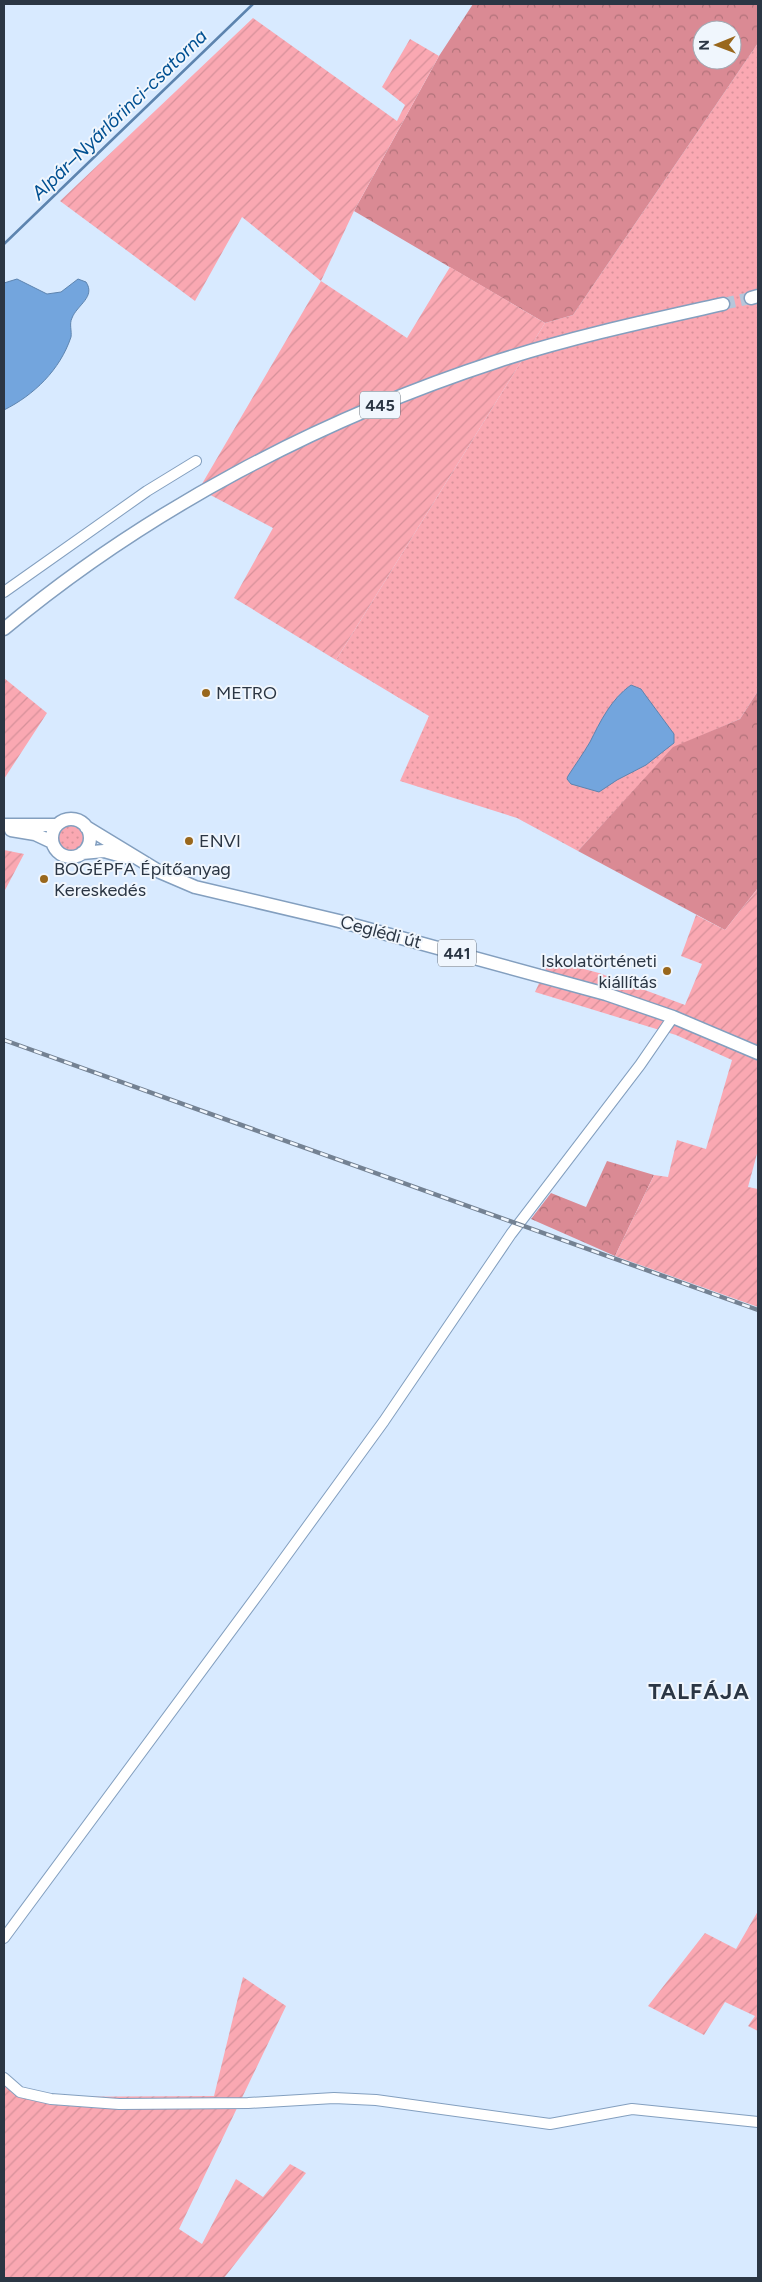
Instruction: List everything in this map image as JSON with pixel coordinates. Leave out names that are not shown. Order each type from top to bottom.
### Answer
[{"type":"main road","name":"445","points":[[4,629],[76,574],[186,502],[272,455],[371,408],[447,379],[543,348],[613,329],[723,304]]},
{"type":"main road","name":"441","points":[[4,827],[57,824],[71,820],[79,821],[86,827]]},
{"type":"main road","points":[[52,842],[57,824]]},
{"type":"main road","name":"441","points":[[4,827],[35,834],[52,842],[55,849],[67,856],[75,856],[82,853]]},
{"type":"main road","points":[[82,853],[89,841],[86,827]]},
{"type":"main road","name":"Ceglédi út","points":[[86,827],[145,864],[174,879],[195,886],[339,921],[613,996],[673,1017],[758,1053]]},
{"type":"main road","name":"Ceglédi út","points":[[82,853],[104,851],[145,864]]},
{"type":"street","points":[[4,592],[148,491],[196,461]]},
{"type":"street","points":[[4,1938],[361,1453],[512,1234],[640,1065],[673,1017]]},
{"type":"street","points":[[4,2078],[20,2092],[44,2098],[119,2104],[248,2103],[334,2098],[376,2100],[543,2123],[632,2109],[758,2122]]},
{"type":"shaded area","points":[[253,18],[397,121],[405,105],[382,87],[410,39],[439,56],[354,211],[321,281],[242,217],[195,301],[60,201]]},
{"type":"shaded area","points":[[758,43],[758,691],[740,719],[673,748],[578,851],[517,818],[400,781],[429,716],[336,660],[545,323],[573,315],[740,70],[742,70],[742,67]]},
{"type":"shaded area","points":[[450,267],[545,323],[336,660],[234,598],[273,528],[199,489],[321,281],[407,338]]},
{"type":"shaded area","points":[[4,678],[47,713],[4,779]]},
{"type":"shaded area","points":[[71,825],[81,829],[85,839],[81,849],[71,853],[61,849],[57,839],[61,829]]},
{"type":"shaded area","points":[[4,850],[24,854],[4,892]]},
{"type":"shaded area","points":[[758,888],[758,1150],[748,1187],[758,1189],[758,1307],[615,1256],[654,1175],[668,1177],[677,1140],[706,1149],[732,1060],[676,1035],[535,992],[550,960],[599,973],[685,1005],[702,964],[681,956],[696,915],[725,930]]},
{"type":"shaded area","points":[[758,1911],[758,2031],[748,2026],[755,2016],[725,2002],[704,2035],[648,2006],[705,1933],[736,1949]]},
{"type":"shaded area","points":[[243,1977],[286,2006],[179,2229],[202,2244],[236,2179],[263,2197],[290,2164],[306,2173],[224,2278],[4,2278],[4,2074],[32,2097],[214,2096]]},
{"type":"green space","points":[[473,4],[758,4],[758,43],[742,67],[742,20],[692,20],[692,70],[740,70],[573,315],[545,323],[354,211],[439,56]]},
{"type":"green space","points":[[758,691],[758,888],[725,930],[578,851],[673,747],[740,719]]},
{"type":"green space","points":[[607,1161],[654,1175],[615,1256],[531,1219],[551,1193],[586,1207]]},
{"type":"water","points":[[17,279],[47,294],[61,292],[78,279],[86,282],[89,292],[85,301],[74,313],[71,323],[71,337],[53,371],[26,397],[4,410],[4,283]]},
{"type":"water","points":[[631,685],[641,689],[674,734],[674,743],[646,765],[599,792],[571,784],[567,779],[568,776],[602,719],[612,704]]},
{"type":"waterway","name":"Alpár–Nyárlőrinci-csatorna","points":[[4,244],[253,4]]},
{"type":"tunnel","points":[[723,304],[751,298]]},
{"type":"railway","points":[[4,1040],[758,1310]]},
{"type":"place","name":"METRO","points":[[206,693]]},
{"type":"place","name":"ENVI","points":[[189,841]]},
{"type":"place","name":"BOGÉPFA Építőanyag Kereskedés","points":[[44,879]]},
{"type":"place","name":"Iskolatörténeti kiállítás","points":[[667,971]]},
{"type":"district","name":"TALFÁJA","points":[[699,1691]]}]
